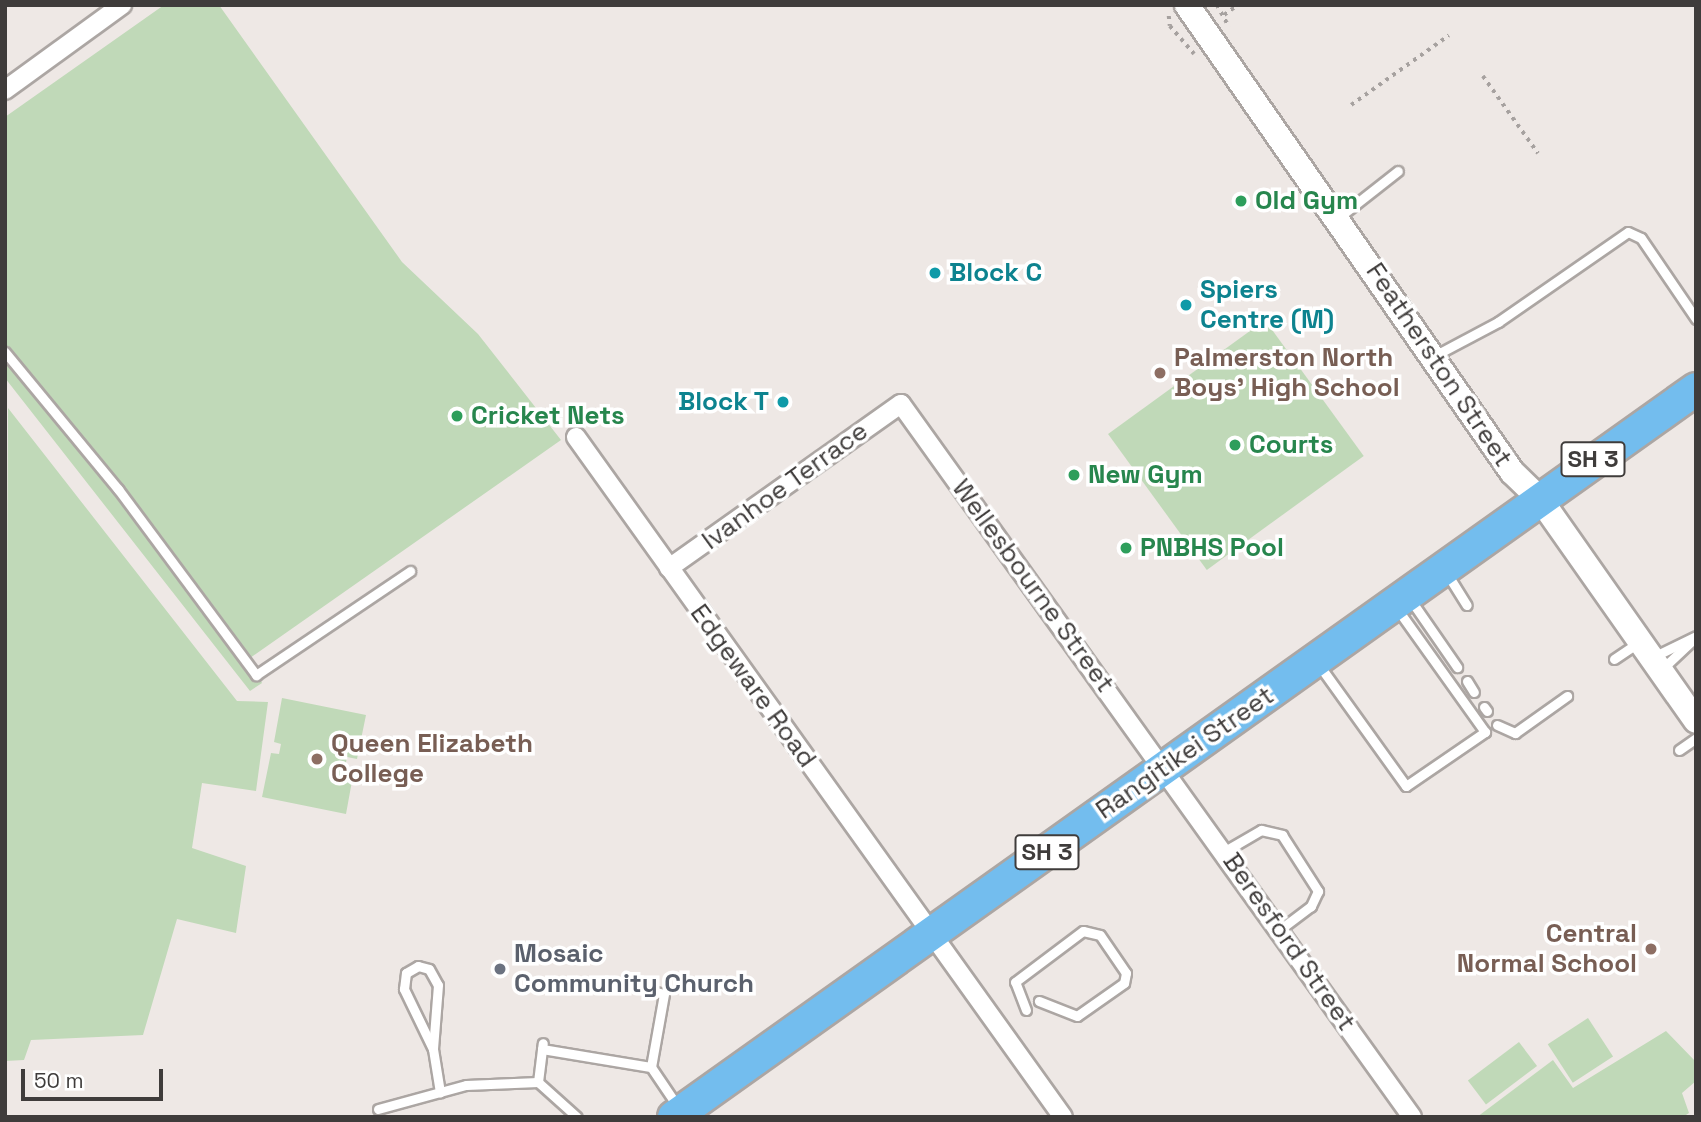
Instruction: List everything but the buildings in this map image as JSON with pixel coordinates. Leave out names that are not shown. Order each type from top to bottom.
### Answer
[{"type":"highway","name":"Rangitikei Street","points":[[690,1111],[931,934],[1445,571],[1540,499],[1696,389]]},
{"type":"main road","name":"Featherston Street","points":[[1178,11],[1338,218],[1431,358],[1512,472],[1540,499],[1696,721]]},
{"type":"street","points":[[5,90],[122,5]]},
{"type":"street","name":"Ivanhoe Terrace","points":[[670,568],[901,404]]},
{"type":"street","name":"Wellesbourne Street","points":[[901,404],[1164,768]]},
{"type":"street","name":"Edgeware Road","points":[[576,437],[1063,1117]]},
{"type":"street","name":"Beresford Street","points":[[1164,768],[1412,1117]]},
{"type":"lane","points":[[1338,218],[1398,171]]},
{"type":"lane","points":[[1431,358],[1498,322],[1628,232],[1641,238],[1696,318]]},
{"type":"lane","points":[[5,352],[118,488],[256,675],[410,571]]},
{"type":"lane","points":[[1445,571],[1467,605]]},
{"type":"lane","points":[[1316,661],[1406,786],[1485,732],[1402,601]]},
{"type":"lane","points":[[1402,601],[1457,667]]},
{"type":"lane","points":[[1650,657],[1696,636]]},
{"type":"lane","points":[[1614,659],[1650,657],[1696,636]]},
{"type":"lane","points":[[1467,681],[1474,692]]},
{"type":"lane","points":[[1497,725],[1515,733],[1567,696]]},
{"type":"lane","points":[[1679,750],[1696,738]]},
{"type":"lane","points":[[1225,851],[1261,830],[1282,835],[1318,891],[1311,906],[1280,929]]},
{"type":"lane","points":[[1026,1010],[1015,982],[1083,931],[1100,935],[1126,973],[1124,983],[1077,1016],[1039,1001]]},
{"type":"lane","points":[[433,1049],[404,989],[406,973],[418,966],[429,969],[438,985],[433,1049],[440,1092]]},
{"type":"lane","points":[[651,1067],[653,1038],[664,994],[656,992]]},
{"type":"lane","points":[[538,1082],[542,1046],[651,1067],[690,1111]]},
{"type":"lane","points":[[378,1109],[440,1092],[538,1082],[577,1117]]},
{"type":"path","points":[[1217,5],[1229,30]]},
{"type":"path","points":[[1224,15],[1238,5]]},
{"type":"path","points":[[1178,11],[1177,33],[1194,53]]},
{"type":"path","points":[[1351,105],[1449,35]]},
{"type":"path","points":[[1483,76],[1538,153]]},
{"type":"green space","points":[[164,5],[219,5],[402,262],[478,334],[561,440],[250,658],[262,683],[250,691],[5,378],[5,117]]},
{"type":"green space","name":"Courts","points":[[1265,320],[1364,456],[1207,570],[1108,434]]},
{"type":"green space","points":[[8,408],[237,701],[268,702],[256,791],[202,783],[192,848],[246,866],[236,933],[177,919],[143,1035],[31,1040],[24,1060],[5,1061]]},
{"type":"green space","points":[[282,698],[366,715],[357,759],[347,757],[345,768],[354,770],[346,814],[262,797],[271,753],[279,754],[281,744],[274,742]]},
{"type":"green space","points":[[1588,1018],[1613,1057],[1573,1083],[1548,1044]]},
{"type":"green space","points":[[1666,1031],[1696,1062],[1696,1081],[1682,1093],[1689,1113],[1683,1117],[1477,1117],[1553,1060],[1573,1088]]},
{"type":"green space","points":[[1519,1042],[1537,1066],[1486,1104],[1468,1081]]},
{"type":"place","name":"Old Gym","points":[[1241,201]]},
{"type":"place","name":"Block C","points":[[935,273]]},
{"type":"place","name":"Spiers Centre (M)","points":[[1186,305]]},
{"type":"place","name":"Palmerston North Boys' High School","points":[[1160,373]]},
{"type":"place","name":"Block T","points":[[783,402]]},
{"type":"place","name":"Cricket Nets","points":[[457,416]]},
{"type":"place","name":"Courts","points":[[1235,445]]},
{"type":"place","name":"New Gym","points":[[1074,475]]},
{"type":"place","name":"PNBHS Pool","points":[[1126,548]]},
{"type":"place","name":"Queen Elizabeth College","points":[[317,759]]},
{"type":"place","name":"Central Normal School","points":[[1651,949]]},
{"type":"place","name":"Mosaic Community Church","points":[[500,969]]}]
